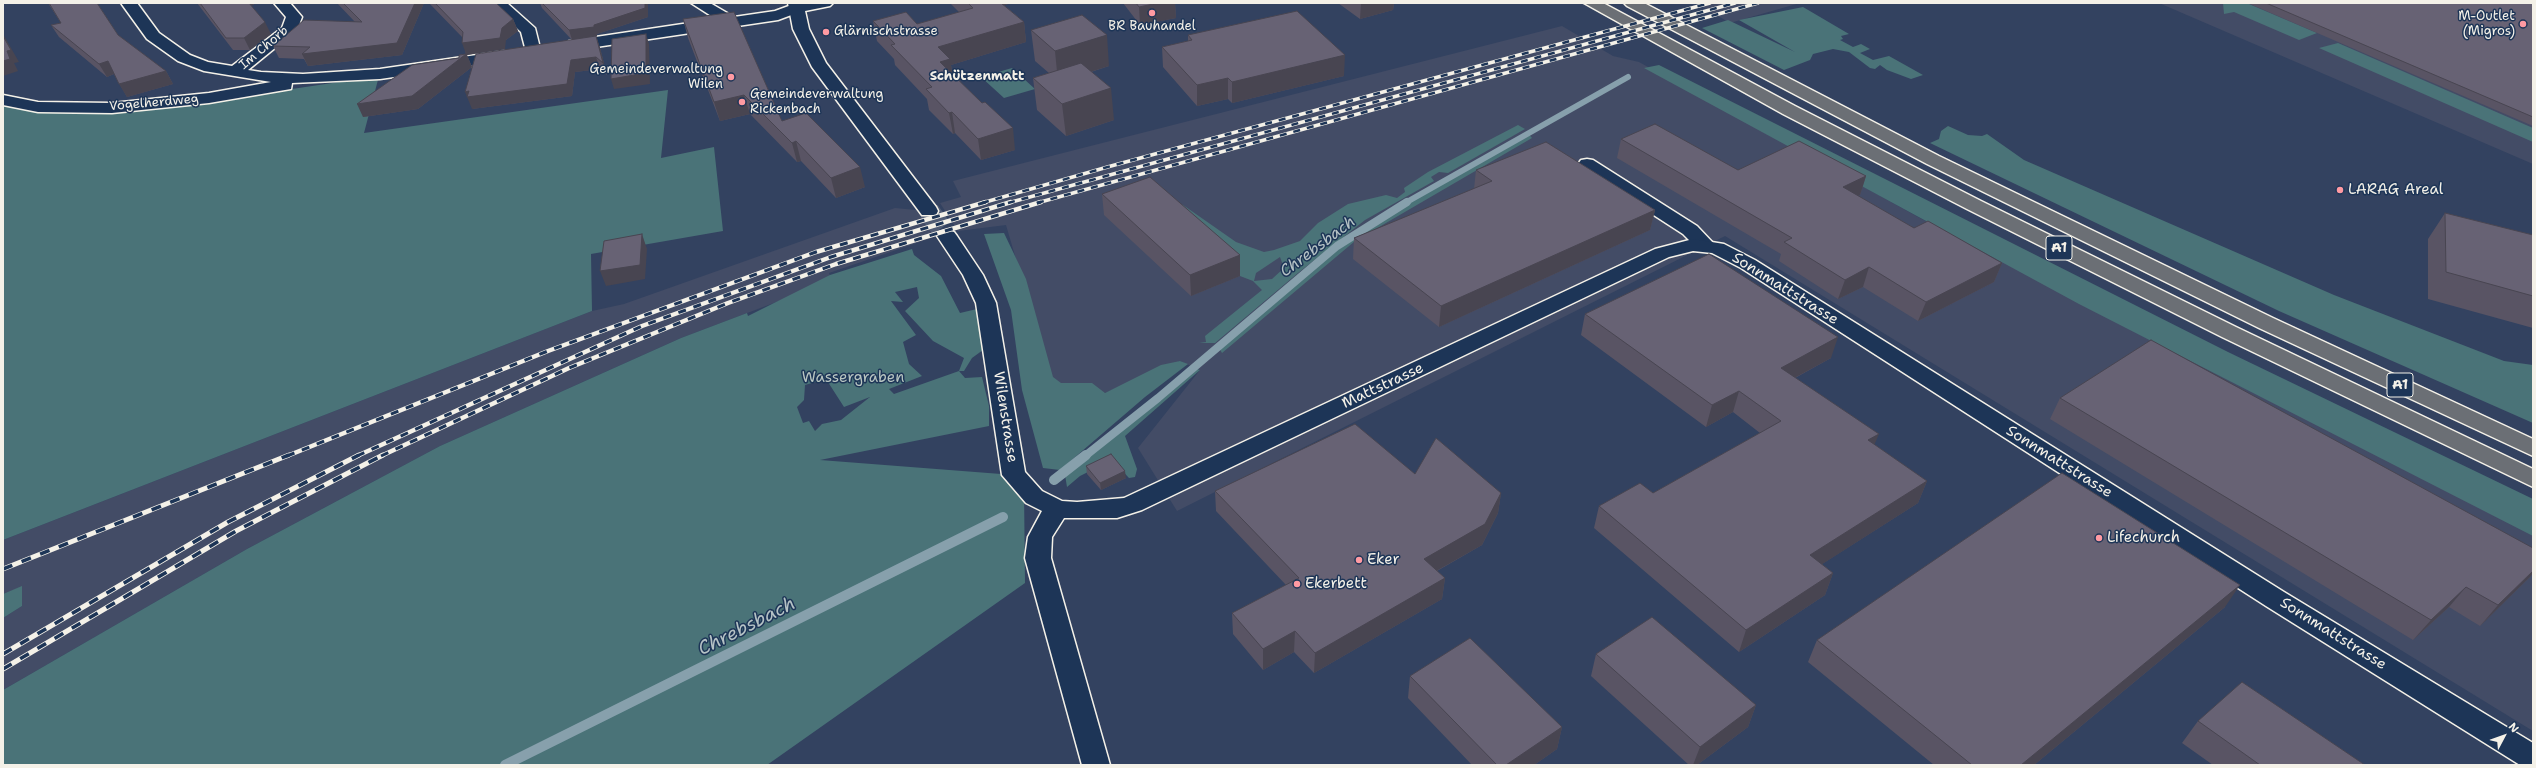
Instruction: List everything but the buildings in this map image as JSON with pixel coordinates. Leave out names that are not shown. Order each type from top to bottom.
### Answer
[{"type":"highway","name":"A1","points":[[1592,3],[1783,106],[1981,209],[2229,332],[2533,478]]},
{"type":"highway","name":"A1","points":[[1632,3],[1799,92],[2023,204],[2266,322],[2533,448]]},
{"type":"street","points":[[129,3],[153,36],[165,47],[204,66],[261,77],[303,79],[380,74],[546,50],[778,15],[797,6],[825,3]]},
{"type":"street","name":"Im Chorb","points":[[235,72],[289,30],[294,17],[282,3]]},
{"type":"street","points":[[498,3],[529,31],[546,50]]},
{"type":"street","points":[[699,3],[732,22]]},
{"type":"street","points":[[797,6],[801,29],[818,64],[929,211]]},
{"type":"street","name":"Vogelherdweg","points":[[3,100],[38,107],[112,108],[216,98],[275,88],[303,79]]},
{"type":"street","name":"Sonnmattstrasse","points":[[1587,164],[1690,230],[1705,245],[1730,254],[1748,264],[2275,599],[2533,758]]},
{"type":"street","name":"Wilenstrasse","points":[[947,236],[973,275],[986,303],[1014,475],[1034,497],[1058,509]]},
{"type":"street","name":"Mattstrasse","points":[[1058,509],[1096,512],[1117,509],[1134,504],[1662,253],[1681,247],[1705,245]]},
{"type":"street","points":[[1058,509],[1047,521],[1040,537],[1038,558],[1096,765]]},
{"type":"shaded area","points":[[1696,3],[1800,3],[1730,23]]},
{"type":"shaded area","points":[[2159,3],[2533,3],[2533,164]]},
{"type":"shaded area","points":[[1562,26],[1613,56],[1639,62],[1918,217],[2533,534],[2533,731],[1725,236],[1177,511],[1138,448],[1200,370],[1180,361],[1105,393],[1053,385],[1006,225],[958,231],[940,203],[961,197],[953,181]]},
{"type":"shaded area","points":[[895,208],[916,210],[937,236],[829,273],[832,281],[681,338],[440,446],[247,549],[3,690],[3,618],[22,606],[22,587],[3,594],[3,540],[592,311],[624,304]]},
{"type":"green space","points":[[2223,3],[2249,4],[2317,33],[2299,40],[2234,12],[2224,14]]},
{"type":"green space","points":[[1803,7],[1849,34],[1841,36],[1843,39],[1840,40],[1853,47],[1861,44],[1870,49],[1860,53],[1873,60],[1889,56],[1923,75],[1911,79],[1887,70],[1880,65],[1875,69],[1870,68],[1849,52],[1833,49],[1813,54],[1810,60],[1784,70],[1702,28],[1728,20],[1795,52],[1739,20]]},
{"type":"green space","points":[[2338,43],[2533,128],[2533,142],[2319,48]]},
{"type":"green space","points":[[1659,65],[2228,352],[2533,499],[2533,536],[2079,304],[1644,68]]},
{"type":"green space","points":[[1012,68],[1035,89],[1004,98],[981,77]]},
{"type":"green space","points":[[379,76],[364,133],[668,90],[661,158],[714,147],[723,231],[591,254],[592,311],[3,540],[3,104],[75,112],[272,92]]},
{"type":"green space","points":[[1518,125],[1525,129],[1448,173],[1439,172],[1431,177],[1434,181],[1365,220],[1298,273],[1215,343],[1199,343],[1206,342],[1205,336],[1262,290],[1253,281],[1240,276],[1163,199],[1183,205],[1236,242],[1264,252],[1300,241],[1318,223],[1348,204],[1386,195],[1397,198],[1405,192],[1404,188],[1428,172]],"holes":[[[1280,257],[1284,268],[1272,279],[1254,281],[1256,273]]]},
{"type":"green space","points":[[1948,126],[1968,135],[1982,136],[1987,134],[2024,160],[2334,295],[2504,361],[2533,365],[2533,423],[2279,311],[1930,143],[1939,139],[1941,131]]},
{"type":"green space","points":[[1527,132],[1532,138],[1355,241],[1222,353],[1218,346],[1221,343],[1316,265],[1366,228],[1453,174]]},
{"type":"green space","points":[[1004,233],[1026,279],[1053,377],[1061,383],[1092,383],[1105,393],[1161,365],[1180,361],[1188,364],[1145,397],[1060,470],[1043,468],[1022,390],[1011,310],[984,234]]},
{"type":"green space","name":"Wassergraben","points":[[912,249],[914,255],[941,276],[960,313],[977,309],[983,350],[972,358],[964,371],[959,371],[965,378],[982,377],[989,406],[989,426],[820,460],[1014,475],[1024,489],[1025,583],[767,765],[3,765],[3,690],[247,549],[440,446],[681,338],[747,313],[748,316],[830,275]],"holes":[[[917,287],[919,298],[905,311],[933,341],[964,358],[959,371],[894,394],[889,389],[922,376],[909,364],[903,342],[916,335],[891,301],[903,302],[895,292]],[[826,379],[844,407],[870,397],[841,420],[822,424],[815,431],[809,421],[803,423],[797,407],[804,400],[805,385]]]},
{"type":"green space","points":[[1192,367],[1200,370],[1125,436],[1137,469],[1135,477],[1129,478],[1112,460],[1080,476],[1067,487],[1065,475]]},
{"type":"green space","points":[[22,586],[22,606],[3,618],[3,594]]},
{"type":"waterway","name":"Chrebsbach","points":[[1405,203],[1628,77]]},
{"type":"waterway","name":"Chrebsbach","points":[[1085,456],[1158,398],[1337,246],[1407,202]]},
{"type":"waterway","name":"Chrebsbach","points":[[1054,480],[1086,455]]},
{"type":"waterway","name":"Chrebsbach","points":[[505,765],[1003,517]]},
{"type":"tunnel","points":[[929,211],[947,236]]},
{"type":"railway","points":[[982,203],[1111,166],[1710,3]]},
{"type":"railway","points":[[1008,203],[1735,3]]},
{"type":"railway","points":[[1037,203],[1758,3]]},
{"type":"railway","points":[[287,456],[548,351],[816,252],[986,202]]},
{"type":"railway","points":[[357,456],[642,326],[831,257],[1011,202]]},
{"type":"railway","points":[[382,456],[569,368],[728,303],[836,264],[1041,202]]},
{"type":"railway","points":[[3,569],[289,455]]},
{"type":"railway","points":[[3,654],[228,522],[357,456]]},
{"type":"railway","points":[[3,669],[236,531],[382,456]]},
{"type":"place","name":"BR Bauhandel","points":[[1152,13]]},
{"type":"place","name":"M-Outlet (Migros)","points":[[2523,24]]},
{"type":"place","name":"Glärnischstrasse","points":[[826,32]]},
{"type":"place","name":"Gemeindeverwaltung Wilen","points":[[731,77]]},
{"type":"place","name":"Gemeindeverwaltung Rickenbach","points":[[742,102]]},
{"type":"place","name":"LARAG Areal","points":[[2340,190]]},
{"type":"place","name":"Lifechurch","points":[[2099,538]]},
{"type":"place","name":"Eker","points":[[1359,560]]},
{"type":"place","name":"Ekerbett","points":[[1297,584]]},
{"type":"district","name":"Schützenmatt","points":[[977,77]]}]
